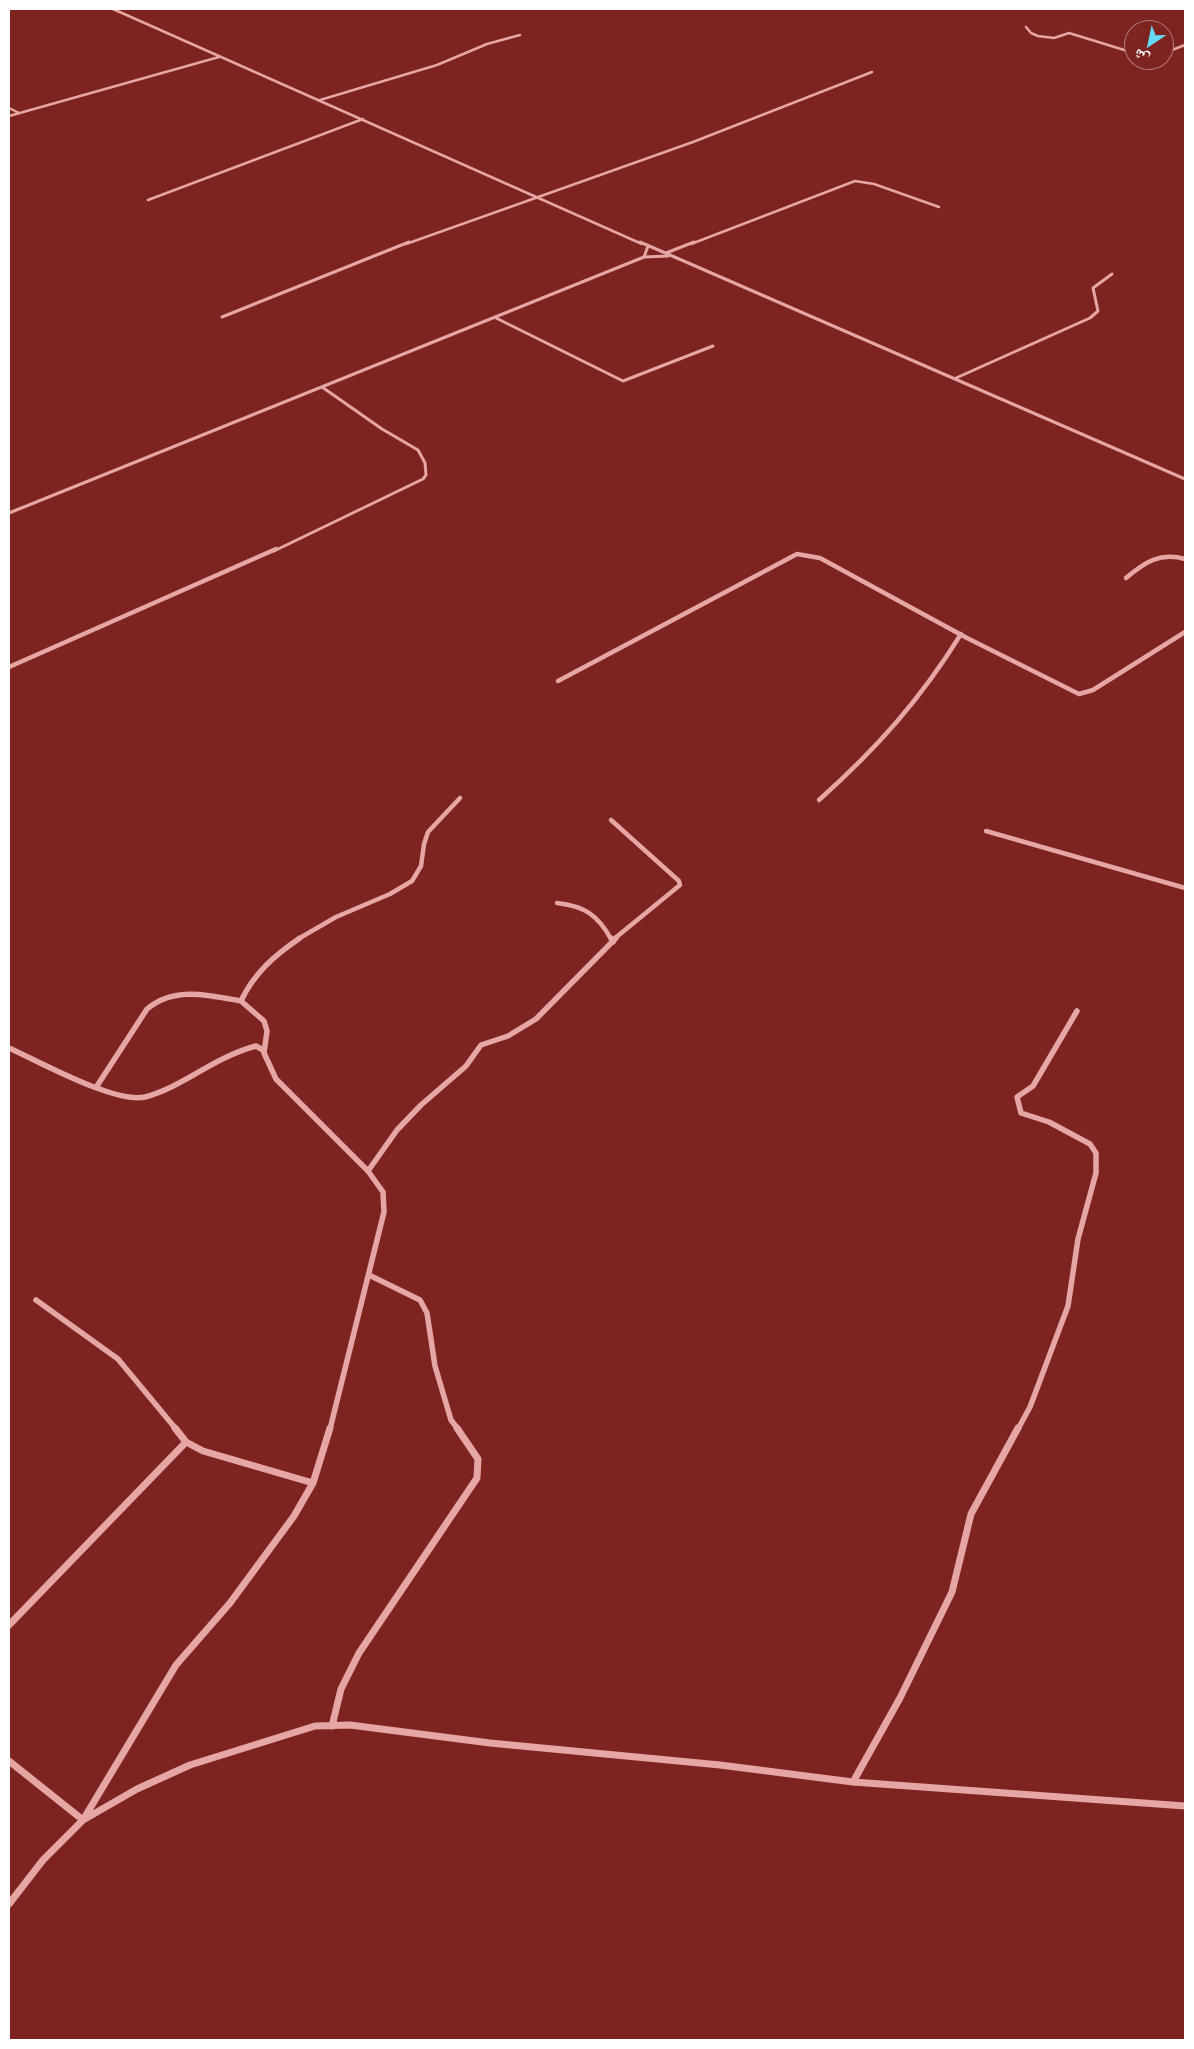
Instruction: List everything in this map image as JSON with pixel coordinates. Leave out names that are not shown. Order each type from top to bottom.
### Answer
[{"type":"street","points":[[113,9],[648,246],[956,378],[1185,479]]},
{"type":"street","points":[[1026,27],[1031,33],[1038,36],[1054,38],[1066,34],[1074,34],[1124,49]]},
{"type":"street","points":[[319,100],[437,65],[487,44],[520,35]]},
{"type":"street","points":[[9,116],[220,57]]},
{"type":"street","points":[[222,316],[396,247],[693,142],[872,72]]},
{"type":"street","points":[[9,108],[19,113]]},
{"type":"street","points":[[148,200],[363,119]]},
{"type":"street","points":[[666,253],[855,180],[874,184],[939,207]]},
{"type":"street","points":[[644,257],[648,246]]},
{"type":"street","points":[[9,512],[322,388],[644,257],[672,256]]},
{"type":"street","points":[[956,378],[1090,318],[1098,311],[1093,288],[1112,274]]},
{"type":"street","points":[[496,318],[623,381],[713,346]]},
{"type":"street","points":[[9,667],[246,564],[423,479],[426,475],[425,463],[418,450],[367,420],[322,388]]},
{"type":"street","points":[[558,681],[797,554],[820,558],[961,634],[1079,694],[1093,690],[1185,632]]},
{"type":"street","points":[[1126,578],[1146,560],[1161,555],[1185,559]]},
{"type":"street","points":[[819,800],[885,737],[907,712],[934,677],[961,634]]},
{"type":"street","points":[[241,1000],[243,994],[262,967],[299,936],[350,910],[395,892],[414,880],[423,863],[426,836],[460,798]]},
{"type":"street","points":[[368,1171],[397,1130],[421,1105],[466,1066],[481,1044],[508,1036],[536,1019],[624,929],[680,885],[679,881],[611,820]]},
{"type":"street","points":[[986,831],[1185,888]]},
{"type":"street","points":[[557,902],[573,904],[592,911],[606,927],[613,942]]},
{"type":"street","points":[[97,1086],[147,1009],[156,999],[165,995],[187,994],[241,1000],[260,1014],[267,1026],[268,1036],[263,1050]]},
{"type":"street","points":[[853,1782],[900,1698],[952,1592],[971,1514],[1030,1407],[1068,1306],[1078,1239],[1096,1173],[1096,1154],[1090,1144],[1049,1122],[1021,1113],[1017,1097],[1033,1086],[1077,1011]]},
{"type":"street","points":[[9,1048],[97,1086],[126,1097],[139,1098],[153,1094],[215,1059],[256,1046],[263,1050],[273,1074],[282,1088],[368,1171],[383,1192],[384,1212],[326,1446],[313,1483],[294,1516],[247,1579],[176,1665],[83,1820],[43,1860],[9,1904]]},
{"type":"street","points":[[332,1726],[334,1709],[344,1682],[379,1623],[477,1478],[479,1469],[478,1459],[451,1420],[435,1366],[427,1313],[420,1300],[369,1276]]},
{"type":"street","points":[[36,1300],[118,1359],[186,1442],[203,1451],[313,1483]]},
{"type":"street","points":[[9,1625],[186,1442]]},
{"type":"street","points":[[83,1820],[137,1789],[190,1765],[315,1726],[350,1725],[490,1744],[711,1764],[853,1782],[1185,1805]]},
{"type":"street","points":[[9,1761],[83,1820]]}]
